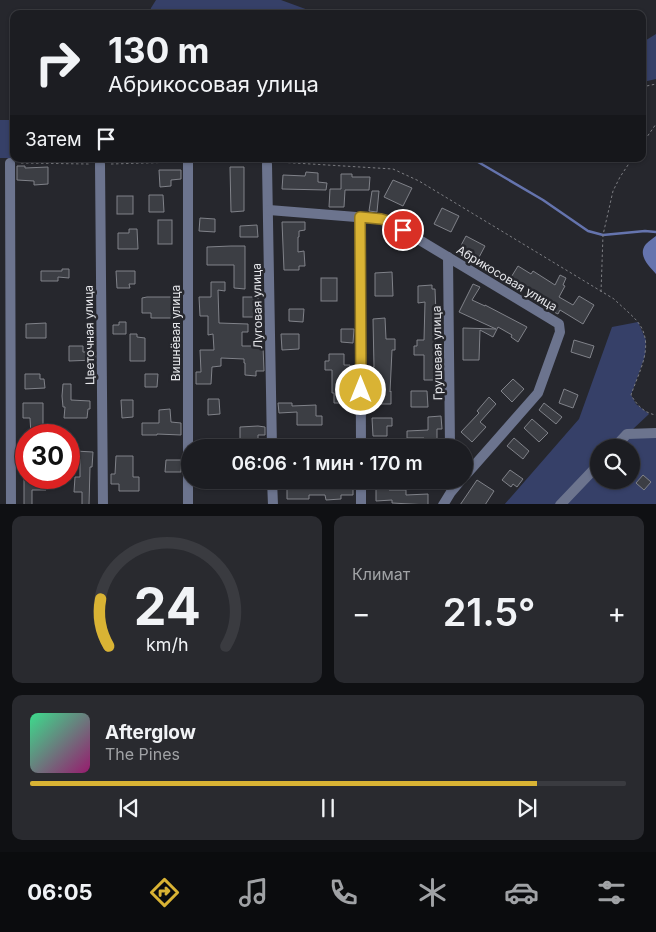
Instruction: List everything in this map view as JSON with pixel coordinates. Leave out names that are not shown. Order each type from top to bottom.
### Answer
[{"type":"street","name":"Вишнёвая улица","points":[[188,162],[188,504]]},
{"type":"street","points":[[10,163],[11,504]]},
{"type":"street","name":"Цветочная улица","points":[[100,164],[103,504]]},
{"type":"street","name":"Луговая улица","points":[[268,164],[272,439]]},
{"type":"street","name":"Абрикосовая улица","points":[[268,210],[388,221],[559,324],[560,332],[538,393],[473,467]]},
{"type":"street","points":[[360,217],[361,439]]},
{"type":"street","name":"Грушевая улица","points":[[448,257],[450,439]]},
{"type":"street","points":[[622,439],[627,434],[656,433]]},
{"type":"street","points":[[560,504],[590,473]]},
{"type":"street","points":[[272,489],[273,504]]},
{"type":"street","points":[[361,489],[361,504]]},
{"type":"street","points":[[443,504],[454,489]]},
{"type":"path","points":[[646,138],[656,124]]},
{"type":"path","points":[[601,292],[604,235],[613,191],[630,162]]},
{"type":"shaded area","points":[[156,0],[281,0],[308,10],[150,10]]},
{"type":"shaded area","points":[[656,34],[656,79],[646,81],[646,40]]},
{"type":"shaded area","points":[[0,120],[10,120],[10,158],[0,158]]},
{"type":"shaded area","points":[[656,236],[656,274],[645,260],[643,252],[646,244]]},
{"type":"shaded area","points":[[638,322],[646,340],[645,356],[631,395],[636,404],[649,414],[632,430],[656,430],[656,504],[505,504],[579,419],[612,327]]},
{"type":"building","points":[[17,166],[25,166],[25,168],[48,167],[48,184],[34,185],[34,181],[17,180]]},
{"type":"building","points":[[230,167],[244,167],[244,211],[231,212]]},
{"type":"building","points":[[159,170],[181,170],[181,179],[171,180],[171,186],[160,187]]},
{"type":"building","points":[[306,172],[318,173],[318,182],[327,183],[326,190],[282,189],[283,175],[305,176]]},
{"type":"building","points":[[341,174],[352,174],[352,177],[370,177],[369,190],[345,190],[344,207],[329,207],[330,189],[341,189]]},
{"type":"building","points":[[393,180],[412,188],[403,206],[384,197]]},
{"type":"building","points":[[372,191],[379,191],[377,212],[369,211]]},
{"type":"building","points":[[149,195],[163,195],[164,212],[149,212]]},
{"type":"building","points":[[117,196],[133,196],[133,214],[117,214]]},
{"type":"building","points":[[442,208],[459,216],[451,232],[434,224]]},
{"type":"building","points":[[200,218],[215,219],[215,232],[199,231]]},
{"type":"building","points":[[158,220],[172,220],[172,244],[158,244]]},
{"type":"building","points":[[282,222],[305,222],[305,230],[299,231],[298,252],[304,251],[305,266],[299,266],[299,270],[284,270]]},
{"type":"building","points":[[257,225],[258,237],[240,237],[240,226]]},
{"type":"building","points":[[129,229],[137,229],[138,249],[118,249],[118,233],[129,233]]},
{"type":"building","points":[[466,236],[485,246],[476,263],[457,253]]},
{"type":"building","points":[[245,246],[245,289],[234,288],[234,265],[207,265],[207,247]]},
{"type":"building","points":[[518,266],[531,274],[533,271],[555,285],[560,275],[566,278],[563,285],[565,286],[559,297],[573,305],[579,296],[594,305],[583,324],[560,310],[558,314],[544,307],[547,300],[510,279]]},
{"type":"building","points":[[62,269],[69,269],[69,278],[58,277],[58,281],[41,281],[41,271],[62,271]]},
{"type":"building","points":[[116,271],[135,271],[135,284],[129,284],[130,288],[117,288]]},
{"type":"building","points":[[392,272],[393,296],[375,296],[375,273]]},
{"type":"building","points":[[321,278],[337,278],[337,301],[321,301]]},
{"type":"building","points":[[211,282],[225,282],[225,291],[218,290],[219,323],[248,324],[248,332],[242,332],[242,346],[263,346],[264,371],[256,371],[256,376],[245,375],[244,359],[221,358],[221,366],[212,367],[211,384],[196,384],[196,372],[201,372],[200,350],[214,350],[213,334],[208,335],[208,316],[200,316],[199,297],[211,297]]},
{"type":"building","points":[[473,284],[480,287],[472,300],[527,327],[518,342],[511,337],[512,335],[498,327],[493,337],[480,330],[479,360],[463,360],[463,328],[496,329],[459,312]]},
{"type":"building","points":[[432,285],[432,289],[435,289],[436,380],[424,380],[424,355],[414,355],[414,346],[417,346],[417,340],[424,340],[425,302],[418,303],[418,286]]},
{"type":"building","points":[[178,297],[179,318],[151,318],[151,313],[142,313],[142,298]]},
{"type":"building","points":[[243,297],[258,297],[258,317],[243,317]]},
{"type":"building","points":[[289,309],[304,309],[303,322],[289,321]]},
{"type":"building","points":[[385,318],[386,339],[395,339],[395,350],[392,350],[391,404],[375,404],[374,382],[372,382],[374,367],[373,319]]},
{"type":"building","points":[[119,322],[126,322],[126,334],[113,334],[113,325],[119,325]]},
{"type":"building","points":[[46,323],[46,338],[26,338],[26,324]]},
{"type":"building","points":[[341,329],[354,329],[353,343],[341,342]]},
{"type":"building","points":[[130,334],[137,334],[137,337],[145,338],[145,361],[130,361]]},
{"type":"building","points":[[281,334],[299,334],[299,349],[282,350]]},
{"type":"building","points":[[574,340],[594,346],[590,358],[571,352]]},
{"type":"building","points":[[69,346],[83,346],[83,352],[95,352],[95,360],[69,361]]},
{"type":"building","points":[[329,354],[344,354],[344,365],[350,365],[350,393],[345,393],[345,403],[334,403],[332,370],[325,370],[325,361],[329,361]]},
{"type":"building","points":[[25,374],[40,374],[40,379],[44,379],[45,388],[25,389]]},
{"type":"building","points":[[145,374],[158,374],[157,387],[145,387]]},
{"type":"building","points":[[513,379],[524,389],[512,402],[501,391]]},
{"type":"building","points":[[63,384],[71,384],[71,400],[90,401],[87,418],[64,418]]},
{"type":"building","points":[[564,389],[578,395],[573,408],[559,403]]},
{"type":"building","points":[[411,391],[427,391],[428,407],[411,407]]},
{"type":"building","points":[[489,397],[496,404],[480,422],[486,427],[473,441],[473,439],[469,439],[461,432],[479,413],[477,411]]},
{"type":"building","points":[[208,399],[219,399],[220,414],[208,415]]},
{"type":"building","points":[[121,400],[133,400],[133,417],[122,418]]},
{"type":"building","points":[[23,403],[43,403],[43,424],[30,424],[30,418],[23,418]]},
{"type":"building","points":[[278,403],[292,403],[292,406],[316,405],[316,416],[322,416],[322,425],[297,425],[297,412],[279,413]]},
{"type":"building","points":[[544,403],[562,417],[556,424],[539,410]]},
{"type":"building","points":[[170,409],[171,422],[181,423],[181,435],[142,435],[142,423],[159,423],[159,410]]},
{"type":"building","points":[[441,416],[442,429],[437,429],[437,439],[407,438],[407,431],[428,430],[428,417]]},
{"type":"building","points":[[372,418],[392,418],[392,426],[387,426],[387,436],[373,436]]},
{"type":"building","points":[[532,419],[548,433],[539,442],[524,428]]},
{"type":"building","points":[[240,427],[265,427],[265,435],[258,435],[258,439],[240,439]]},
{"type":"building","points":[[514,438],[529,451],[523,459],[507,446]]},
{"type":"building","points":[[80,451],[93,452],[92,467],[90,467],[89,504],[82,504],[82,492],[74,492],[74,489],[80,489]]},
{"type":"building","points":[[116,456],[133,456],[133,477],[139,477],[139,491],[119,491],[119,484],[111,484],[111,474],[115,474]]},
{"type":"building","points":[[166,460],[181,460],[181,472],[165,472]]},
{"type":"building","points":[[510,470],[523,479],[517,487],[513,484],[511,487],[502,480]]},
{"type":"building","points":[[643,475],[651,482],[644,490],[640,486],[640,478]]},
{"type":"building","points":[[477,480],[494,491],[486,504],[461,504],[471,489],[473,489]]},
{"type":"building","points":[[24,489],[46,489],[32,490],[32,504],[24,504]]},
{"type":"building","points":[[287,489],[353,489],[353,495],[341,495],[341,499],[326,500],[325,495],[309,495],[309,499],[287,499]]},
{"type":"building","points":[[376,489],[406,490],[406,495],[428,494],[428,504],[392,503],[392,500],[376,501]]},
{"type":"waterway","points":[[478,162],[543,200],[588,231],[603,235],[645,231],[656,232]]},
{"type":"route","points":[[361,390],[360,217],[388,221],[403,230]]}]
